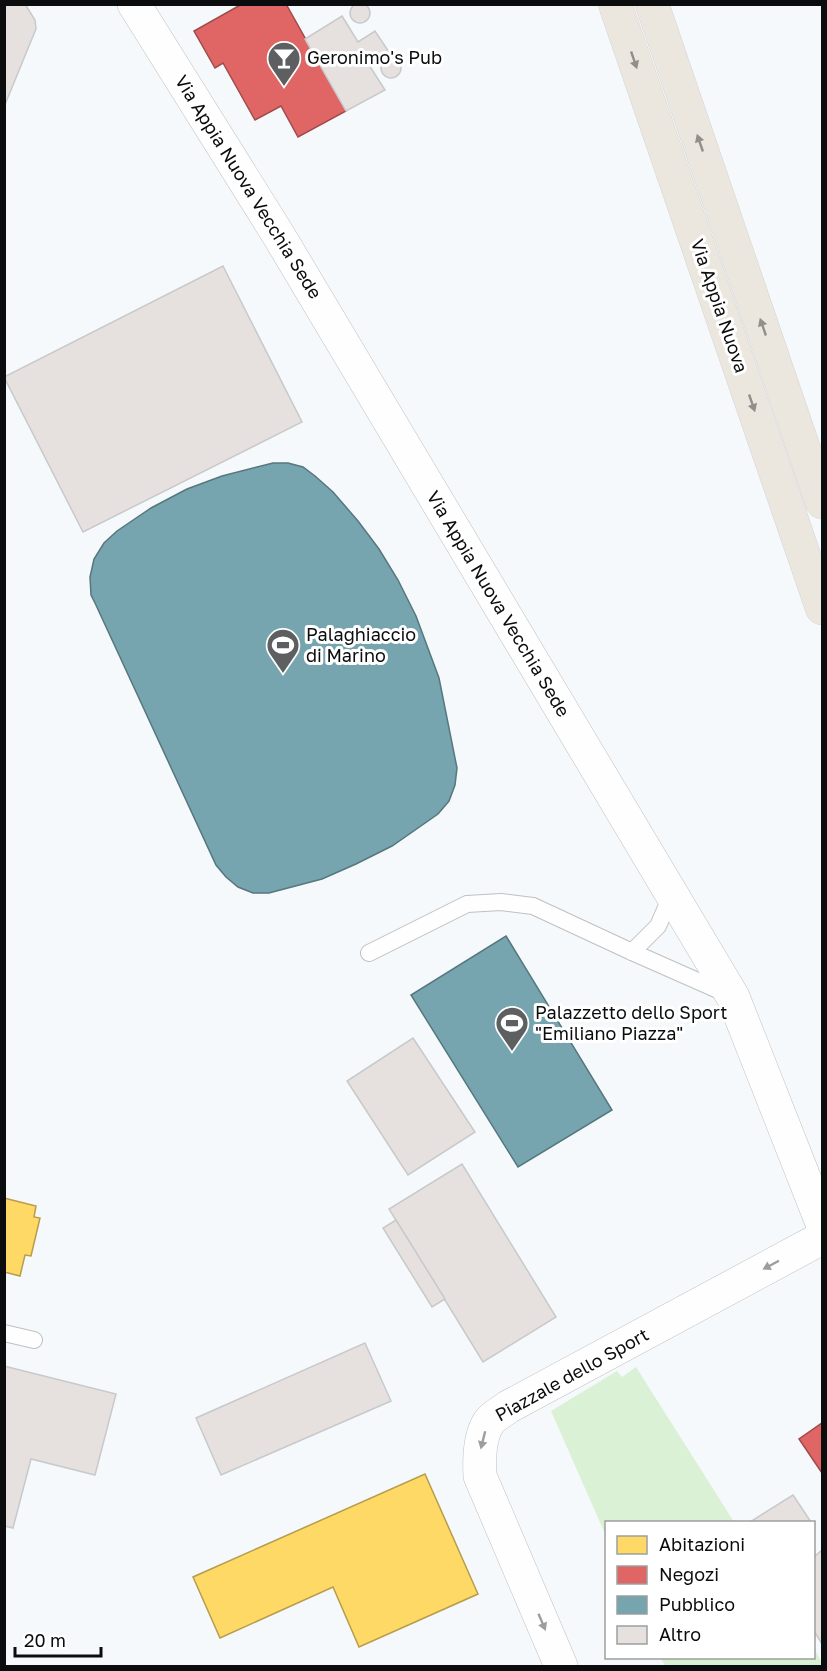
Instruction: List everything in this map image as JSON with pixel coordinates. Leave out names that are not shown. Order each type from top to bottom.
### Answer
[{"type":"main road","name":"Via Appia Nuova","points":[[615,4],[822,609]]},
{"type":"main road","name":"Via Appia Nuova","points":[[652,4],[813,450],[822,502]]},
{"type":"street","name":"Via Appia Nuova Vecchia Sede","points":[[134,4],[279,236],[734,997],[822,1223]]},
{"type":"street","name":"Piazzale dello Sport","points":[[561,1666],[480,1476],[479,1457],[483,1435],[489,1421],[508,1407],[822,1238]]},
{"type":"lane","points":[[632,952],[658,926],[672,894]]},
{"type":"lane","points":[[369,953],[467,903],[501,902],[532,906],[734,997]]},
{"type":"lane","points":[[4,1332],[34,1340]]},
{"type":"green space","points":[[636,1367],[733,1521],[605,1521],[605,1534],[551,1411],[617,1371],[622,1377]]},
{"type":"green space","points":[[815,1650],[822,1663],[822,1666],[665,1666],[662,1659],[815,1659]]},
{"type":"building: Abitazioni","points":[[4,1198],[36,1206],[34,1217],[40,1218],[31,1256],[25,1255],[20,1276],[4,1272]]},
{"type":"building: Abitazioni","points":[[425,1474],[478,1594],[359,1647],[333,1587],[220,1638],[193,1577]]},
{"type":"building: Negozi","name":"Geronimo's Pub","points":[[242,4],[286,4],[346,111],[298,137],[281,106],[255,120],[223,63],[215,68],[194,31]]},
{"type":"building: Negozi","points":[[822,1423],[822,1473],[799,1439]]},
{"type":"building: Pubblico","name":"Palaghiaccio di Marino","points":[[273,463],[288,463],[303,467],[333,492],[379,549],[398,580],[416,616],[439,678],[457,768],[455,785],[449,801],[438,814],[392,846],[322,879],[269,893],[253,893],[238,887],[216,865],[91,595],[90,577],[94,559],[104,543],[117,531],[151,508],[187,489],[222,476]]},
{"type":"building: Pubblico","name":"Palazzetto dello Sport \"Emiliano Piazza\"","points":[[506,936],[612,1110],[518,1167],[411,995]]},
{"type":"building: Altro","points":[[360,3],[367,6],[370,13],[367,20],[360,23],[353,20],[350,13],[353,6]]},
{"type":"building: Altro","points":[[4,4],[25,4],[35,20],[36,29],[4,107]]},
{"type":"building: Altro","points":[[342,16],[358,42],[375,31],[389,52],[369,65],[385,90],[346,111],[305,39]]},
{"type":"building: Altro","points":[[391,58],[398,61],[401,68],[398,75],[391,78],[384,75],[381,68],[384,61]]},
{"type":"building: Altro","points":[[223,266],[302,422],[83,532],[4,377]]},
{"type":"building: Altro","points":[[413,1038],[475,1132],[408,1175],[347,1081]]},
{"type":"building: Altro","points":[[462,1164],[556,1317],[483,1362],[389,1209]]},
{"type":"building: Altro","points":[[396,1220],[445,1299],[432,1307],[383,1228]]},
{"type":"building: Altro","points":[[365,1343],[391,1401],[221,1475],[196,1418]]},
{"type":"building: Altro","points":[[4,1366],[116,1394],[95,1475],[31,1459],[13,1528],[4,1526]]},
{"type":"building: Altro","points":[[793,1495],[810,1521],[752,1521]]},
{"type":"building: Altro","points":[[822,1550],[822,1644],[815,1633],[815,1556]]},
{"type":"place","name":"Geronimo's Pub","points":[[284,87]]},
{"type":"place","name":"Palaghiaccio di Marino","points":[[283,674]]},
{"type":"place","name":"Palazzetto dello Sport \"Emiliano Piazza\"","points":[[512,1052]]}]
